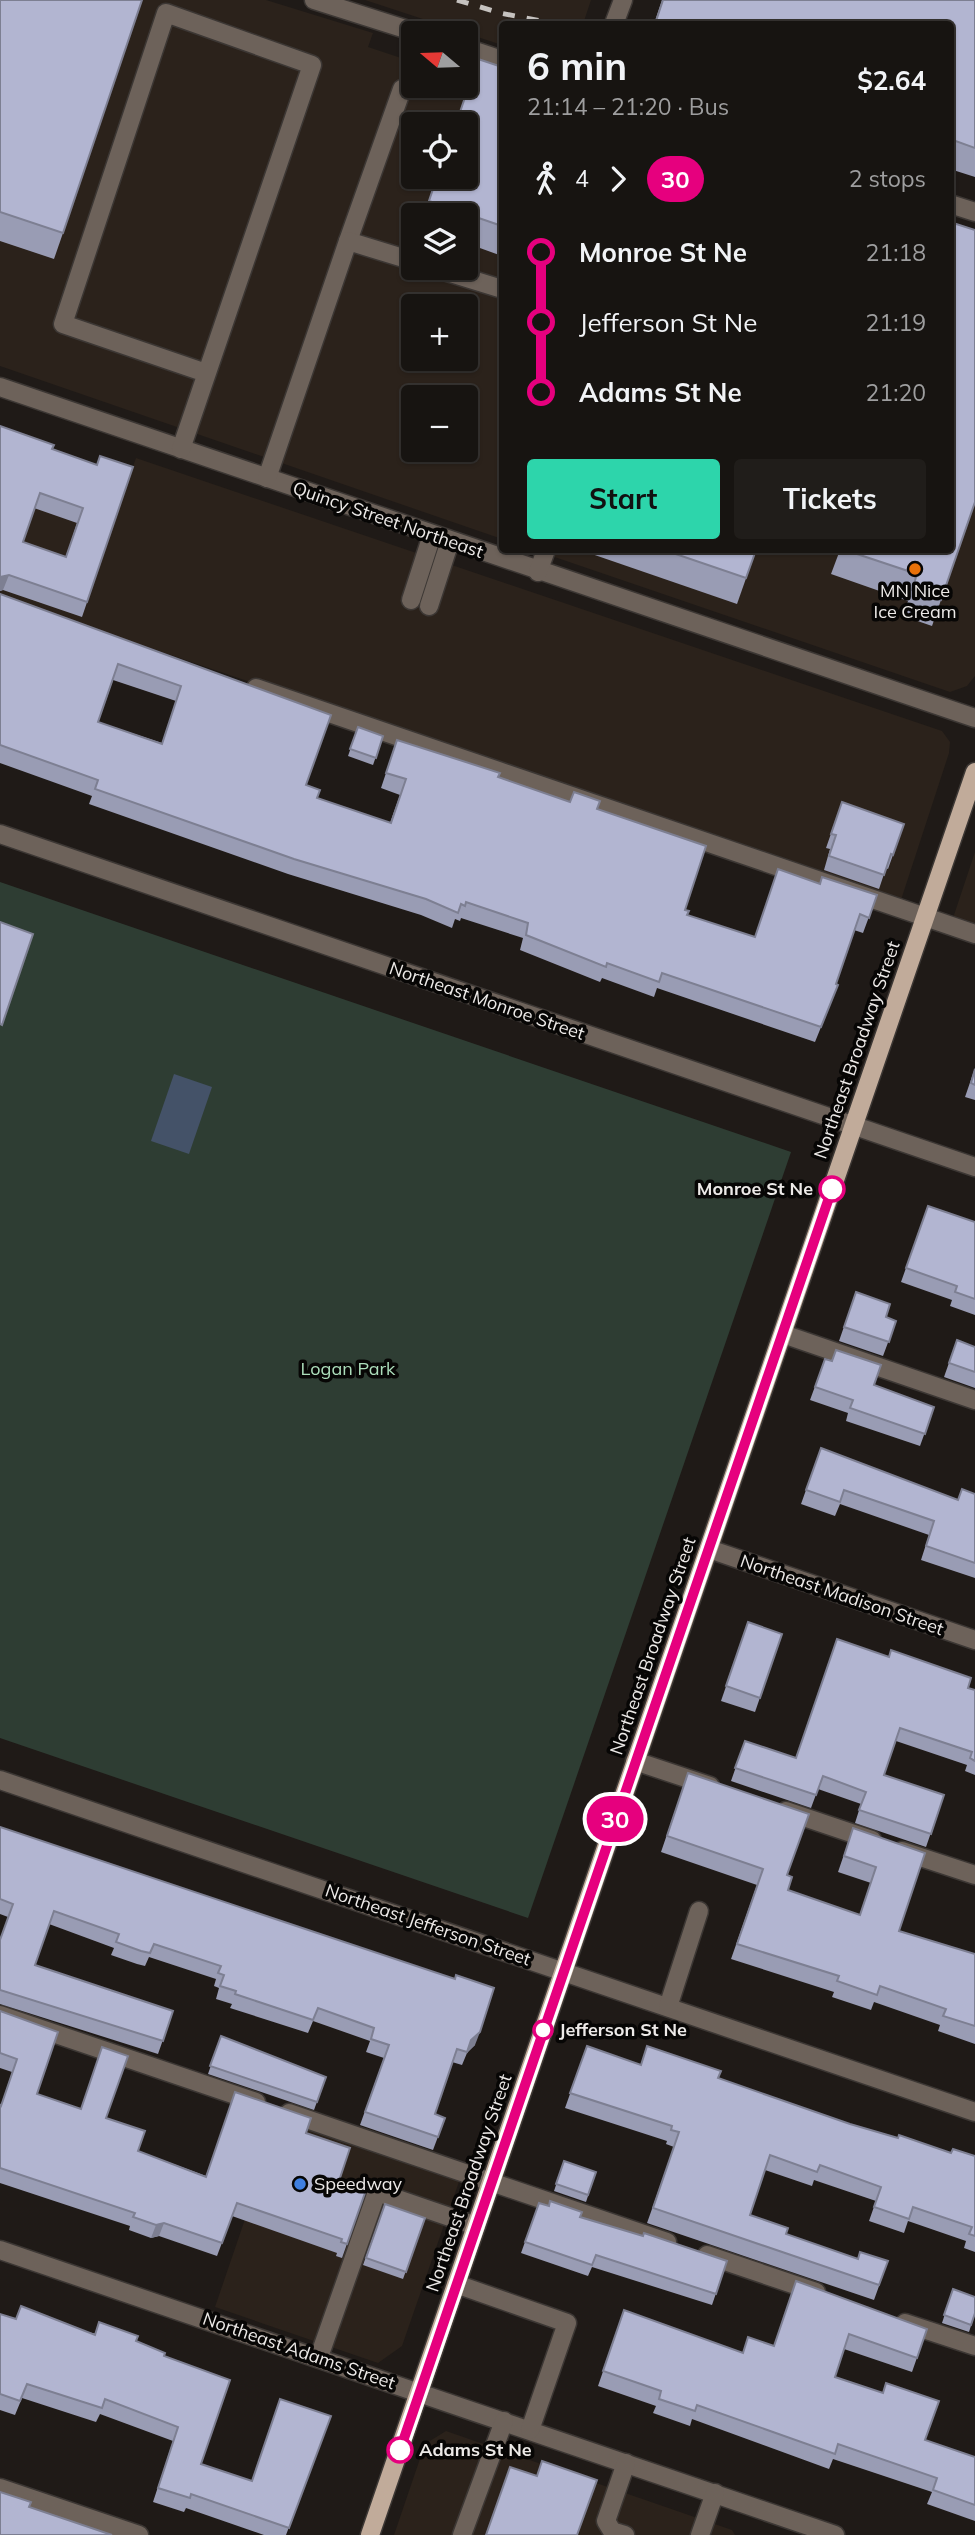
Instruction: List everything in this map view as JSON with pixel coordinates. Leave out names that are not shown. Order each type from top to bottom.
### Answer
[{"type":"main road","name":"Northeast Broadway Street","points":[[370,2535],[975,772]]},
{"type":"street","points":[[314,0],[401,28]]},
{"type":"street","points":[[615,21],[623,0]]},
{"type":"street","points":[[181,449],[312,65],[166,13],[63,324],[206,373]]},
{"type":"street","points":[[478,52],[499,59]]},
{"type":"street","points":[[267,478],[401,92]]},
{"type":"street","points":[[954,205],[975,212]]},
{"type":"street","points":[[348,241],[401,257]]},
{"type":"street","points":[[473,280],[499,288]]},
{"type":"street","name":"Quincy Street Northeast","points":[[0,387],[538,572],[975,718]]},
{"type":"street","points":[[411,600],[432,535]]},
{"type":"street","points":[[429,606],[450,541]]},
{"type":"street","points":[[538,572],[545,553]]},
{"type":"street","points":[[236,681],[975,934]]},
{"type":"street","name":"Northeast Monroe Street","points":[[0,834],[975,1167]]},
{"type":"street","points":[[783,1334],[975,1400]]},
{"type":"street","name":"Northeast Madison Street","points":[[709,1549],[975,1640]]},
{"type":"street","points":[[635,1761],[730,1793]]},
{"type":"street","name":"Northeast Jefferson Street","points":[[0,1780],[975,2112]]},
{"type":"street","points":[[769,1806],[975,1875]]},
{"type":"street","points":[[668,2007],[699,1910]]},
{"type":"street","points":[[0,2015],[833,2298]]},
{"type":"street","points":[[319,2357],[377,2192],[476,2225]]},
{"type":"street","name":"Northeast Adams Street","points":[[0,2250],[835,2535]]},
{"type":"street","points":[[456,2284],[567,2323],[530,2430]]},
{"type":"street","points":[[885,2316],[975,2346]]},
{"type":"street","points":[[462,2535],[504,2421]]},
{"type":"street","points":[[625,2535],[612,2531],[606,2521],[626,2463]]},
{"type":"street","points":[[0,2488],[139,2535]]},
{"type":"street","points":[[700,2535],[715,2493]]},
{"type":"street","points":[[778,2535],[784,2517]]},
{"type":"shaded area","points":[[0,0],[266,0],[373,33],[368,47],[401,58],[401,98],[478,98],[478,84],[499,92],[499,538],[0,366]]},
{"type":"shaded area","points":[[365,0],[591,0],[584,21],[499,21],[499,44],[478,37],[478,21],[429,21]]},
{"type":"shaded area","points":[[975,255],[975,676],[967,686],[950,692],[543,553],[954,553],[954,503]]},
{"type":"shaded area","points":[[0,434],[129,478],[136,458],[942,731],[950,742],[949,753],[900,903],[0,597]]},
{"type":"shaded area","points":[[975,852],[975,928],[952,921]]},
{"type":"shaded area","points":[[281,2114],[461,2176],[402,2346],[378,2363],[215,2307]]},
{"type":"shaded area","points":[[446,2431],[732,2530],[735,2535],[394,2535],[425,2444]]},
{"type":"green space","name":"Logan Park","points":[[0,882],[791,1152],[528,1918],[0,1738]]},
{"type":"water","points":[[174,1074],[212,1087],[189,1154],[151,1141]]},
{"type":"building","points":[[0,0],[142,0],[63,233],[0,212]]},
{"type":"building","points":[[663,0],[975,0],[975,148],[954,140],[954,21],[656,21]]},
{"type":"building","points":[[478,59],[499,66],[499,225],[478,218],[478,203],[429,201],[433,189],[478,189],[478,112],[460,112],[465,98],[478,98]]},
{"type":"building","points":[[954,223],[975,230],[975,502],[941,600],[912,590],[917,574],[854,553],[954,553]]},
{"type":"building","points":[[0,426],[54,445],[52,449],[97,465],[100,456],[133,467],[87,602],[9,575],[0,577]],"holes":[[[40,493],[83,508],[66,557],[23,542]]]},
{"type":"building","points":[[673,553],[755,553],[746,578]]},
{"type":"building","points":[[0,594],[331,715],[306,785],[320,790],[317,798],[391,823],[406,779],[386,773],[397,740],[500,773],[498,777],[570,802],[574,792],[600,801],[597,809],[706,846],[685,910],[689,911],[687,915],[755,937],[778,869],[820,884],[822,877],[877,895],[869,918],[860,914],[836,984],[838,985],[821,1027],[662,973],[659,982],[607,963],[606,967],[526,935],[528,923],[466,902],[465,906],[461,904],[458,913],[426,899],[294,859],[95,789],[98,780],[0,745]],"holes":[[[118,664],[181,686],[162,744],[98,722]]]},
{"type":"building","points":[[358,727],[383,736],[376,758],[350,749]]},
{"type":"building","points":[[842,802],[904,824],[884,875],[829,856],[836,835],[831,834]]},
{"type":"building","points":[[0,922],[33,934],[2,1025],[0,1024]]},
{"type":"building","points":[[975,1069],[975,1085],[971,1083]]},
{"type":"building","points":[[928,1206],[975,1222],[975,1299],[955,1292],[957,1286],[906,1268]]},
{"type":"building","points":[[856,1292],[890,1304],[886,1317],[896,1321],[889,1342],[844,1327]]},
{"type":"building","points":[[957,1340],[975,1347],[975,1372],[949,1363]]},
{"type":"building","points":[[836,1350],[881,1365],[874,1385],[934,1407],[925,1434],[850,1408],[853,1400],[815,1387],[825,1359],[832,1361]]},
{"type":"building","points":[[821,1448],[958,1500],[962,1489],[975,1494],[975,1563],[926,1546],[934,1521],[844,1490],[840,1502],[806,1490]]},
{"type":"building","points":[[748,1622],[782,1634],[760,1698],[726,1686]]},
{"type":"building","points":[[837,1639],[889,1657],[891,1650],[971,1678],[968,1688],[975,1690],[975,1761],[970,1758],[972,1752],[900,1728],[884,1775],[944,1795],[931,1834],[859,1810],[866,1792],[823,1776],[816,1795],[735,1768],[745,1741],[796,1758]]},
{"type":"building","points":[[688,1773],[809,1814],[787,1875],[792,1877],[788,1890],[860,1915],[876,1867],[844,1856],[853,1828],[925,1853],[899,1931],[975,1954],[975,2026],[943,2016],[946,2009],[880,1986],[877,1995],[837,1981],[839,1976],[737,1944],[763,1869],[667,1836]]},
{"type":"building","points":[[0,1827],[455,1979],[456,1975],[494,1988],[480,2032],[471,2040],[467,2052],[457,2049],[435,2114],[445,2118],[438,2137],[365,2112],[389,2045],[371,2039],[374,2028],[318,2008],[313,2020],[235,1994],[236,1991],[220,1986],[224,1975],[218,1973],[221,1966],[154,1944],[150,1953],[141,1951],[116,1942],[119,1934],[54,1911],[35,1965],[173,2011],[163,2041],[0,1990],[0,1940],[13,1904],[0,1899]]},
{"type":"building","points":[[0,2011],[58,2032],[37,2094],[81,2109],[102,2047],[128,2056],[106,2118],[145,2131],[138,2151],[206,2177],[235,2092],[311,2118],[306,2133],[350,2148],[339,2181],[366,2190],[347,2244],[341,2242],[342,2239],[237,2203],[222,2243],[164,2223],[156,2225],[133,2217],[135,2213],[0,2168],[0,2105],[17,2059],[0,2053]]},
{"type":"building","points":[[221,2036],[326,2077],[317,2102],[210,2066]]},
{"type":"building","points":[[587,2046],[641,2065],[647,2046],[721,2071],[718,2078],[850,2124],[898,2138],[899,2135],[951,2153],[953,2149],[975,2156],[975,2236],[969,2234],[972,2227],[913,2207],[909,2219],[874,2207],[881,2187],[820,2165],[817,2172],[770,2155],[750,2215],[788,2228],[786,2234],[858,2259],[860,2252],[888,2261],[879,2285],[653,2208],[679,2132],[671,2130],[672,2126],[570,2093]]},
{"type":"building","points":[[564,2161],[596,2172],[588,2195],[556,2184]]},
{"type":"building","points":[[550,2201],[582,2212],[580,2217],[643,2236],[644,2233],[727,2261],[716,2294],[596,2255],[592,2265],[525,2242],[539,2203],[549,2206]]},
{"type":"building","points":[[385,2204],[425,2218],[406,2272],[366,2258]]},
{"type":"building","points":[[796,2281],[927,2329],[917,2358],[849,2334],[835,2377],[883,2393],[886,2383],[939,2401],[925,2440],[975,2457],[975,2505],[933,2490],[937,2478],[838,2444],[835,2454],[697,2405],[695,2411],[659,2399],[661,2391],[603,2371],[624,2310],[743,2353],[748,2337],[774,2346]]},
{"type":"building","points":[[953,2289],[975,2297],[975,2313],[971,2325],[944,2315]]},
{"type":"building","points":[[21,2306],[95,2335],[99,2322],[138,2336],[136,2341],[165,2353],[164,2356],[230,2380],[201,2464],[252,2481],[280,2399],[331,2416],[289,2528],[191,2494],[190,2498],[158,2488],[178,2427],[105,2399],[102,2408],[27,2384],[20,2401],[0,2394],[0,2314],[16,2319]]},
{"type":"building","points":[[542,2461],[597,2480],[577,2535],[486,2535],[510,2467],[537,2476]]},
{"type":"building","points":[[0,2492],[31,2502],[29,2507],[112,2535],[0,2535]]},
{"type":"railway","points":[[457,0],[500,13],[541,21]]},
{"type":"bus line","name":"30","points":[[400,2450],[832,1189]]},
{"type":"place","name":"MN Nice Ice Cream","points":[[915,569]]},
{"type":"place","name":"Monroe St Ne","points":[[832,1189]]},
{"type":"place","name":"Jefferson St Ne","points":[[543,2030]]},
{"type":"place","name":"Speedway","points":[[300,2184]]},
{"type":"place","name":"Adams St Ne","points":[[400,2450]]}]
